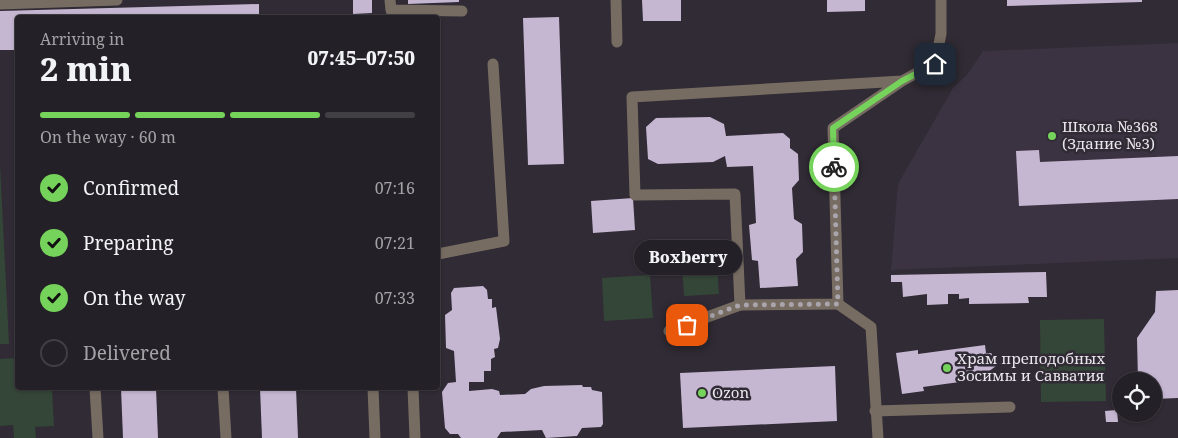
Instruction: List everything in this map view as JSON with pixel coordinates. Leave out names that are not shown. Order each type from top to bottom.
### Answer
[{"type":"lane","points":[[0,4],[117,0]]},
{"type":"lane","points":[[390,0],[391,10],[462,11]]},
{"type":"lane","points":[[616,0],[617,42]]},
{"type":"lane","points":[[838,304],[833,128],[902,81],[935,64],[941,34],[941,0]]},
{"type":"lane","points":[[440,254],[504,241],[493,64]]},
{"type":"lane","points":[[740,305],[735,194],[635,195],[632,97],[902,81]]},
{"type":"lane","points":[[669,331],[740,305],[838,304],[871,327],[878,438]]},
{"type":"lane","points":[[95,390],[98,438]]},
{"type":"lane","points":[[223,390],[226,438]]},
{"type":"lane","points":[[372,390],[375,438]]},
{"type":"lane","points":[[413,390],[414,438]]},
{"type":"lane","points":[[875,411],[1010,406]]},
{"type":"shaded area","name":"Школа №368 (Здание №3)","points":[[1178,43],[1178,258],[891,270],[898,184],[953,88],[967,75],[983,51]]},
{"type":"green space","points":[[0,165],[9,344],[0,344]]},
{"type":"green space","points":[[716,249],[719,294],[684,296],[681,251]]},
{"type":"green space","points":[[650,275],[653,318],[604,321],[602,278]]},
{"type":"green space","points":[[1104,319],[1106,401],[1041,402],[1040,320]]},
{"type":"green space","points":[[15,358],[15,390],[52,390],[54,426],[35,427],[36,438],[14,438],[13,425],[0,426],[0,359]]},
{"type":"building","points":[[353,0],[372,0],[372,13],[353,14]]},
{"type":"building","points":[[408,0],[459,0],[459,2],[408,4]]},
{"type":"building","points":[[642,0],[681,0],[681,21],[643,21]]},
{"type":"building","points":[[827,0],[865,0],[865,11],[827,12]]},
{"type":"building","points":[[1007,0],[1142,0],[1142,2],[1007,6]]},
{"type":"building","points":[[259,4],[259,15],[15,15],[15,50],[0,50],[0,11]]},
{"type":"building","points":[[559,17],[564,164],[528,165],[523,18]]},
{"type":"building","points":[[710,117],[724,124],[726,136],[783,133],[790,139],[790,148],[798,154],[799,180],[792,188],[794,219],[802,224],[803,252],[796,259],[798,286],[760,288],[758,261],[752,260],[749,225],[756,223],[753,166],[727,167],[725,156],[713,162],[658,164],[648,159],[646,127],[656,118]]},
{"type":"building","points":[[1039,150],[1040,162],[1178,156],[1178,199],[1019,206],[1016,151]]},
{"type":"building","points":[[633,198],[635,230],[593,233],[591,201]]},
{"type":"building","points":[[1046,272],[1047,297],[1028,297],[1029,303],[969,304],[969,298],[959,299],[959,294],[948,294],[948,304],[927,305],[927,294],[903,297],[902,282],[891,282],[891,275]]},
{"type":"building","points":[[483,286],[487,290],[488,299],[492,299],[492,308],[496,307],[500,339],[498,348],[494,349],[495,357],[491,359],[491,371],[484,371],[484,382],[469,382],[469,391],[492,389],[499,391],[500,395],[525,394],[531,389],[544,386],[582,385],[583,387],[591,387],[592,390],[602,392],[603,424],[601,427],[582,428],[577,436],[546,438],[542,430],[501,432],[497,438],[461,438],[458,434],[450,434],[445,428],[442,392],[448,383],[456,382],[454,351],[446,348],[445,315],[452,310],[451,293],[454,288]]},
{"type":"building","points":[[1178,290],[1178,398],[1162,399],[1162,372],[1138,372],[1137,338],[1155,312],[1156,291]]},
{"type":"building","name":"Храм преподобных Зосимы и Савватия","points":[[985,345],[986,353],[991,353],[997,361],[996,366],[988,372],[989,378],[923,387],[924,391],[902,394],[896,353],[918,350],[918,354]]},
{"type":"building","points":[[835,366],[837,421],[683,428],[680,373]]},
{"type":"building","points":[[121,390],[156,390],[158,438],[123,438]]},
{"type":"building","points":[[260,390],[296,390],[298,438],[262,438]]},
{"type":"building","points":[[1112,410],[1112,422],[1106,422],[1105,411]]},
{"type":"way so far","points":[[687,325],[740,305],[838,304],[834,167]]},
{"type":"place","name":"Школа №368 (Здание №3)","points":[[1052,136]]},
{"type":"place","name":"Boxberry","points":[[687,325]]},
{"type":"place","name":"Храм преподобных Зосимы и Савватия","points":[[947,368]]},
{"type":"place","name":"Ozon","points":[[702,393]]},
{"type":"route","points":[[834,167],[833,128],[902,81],[935,64]]}]
